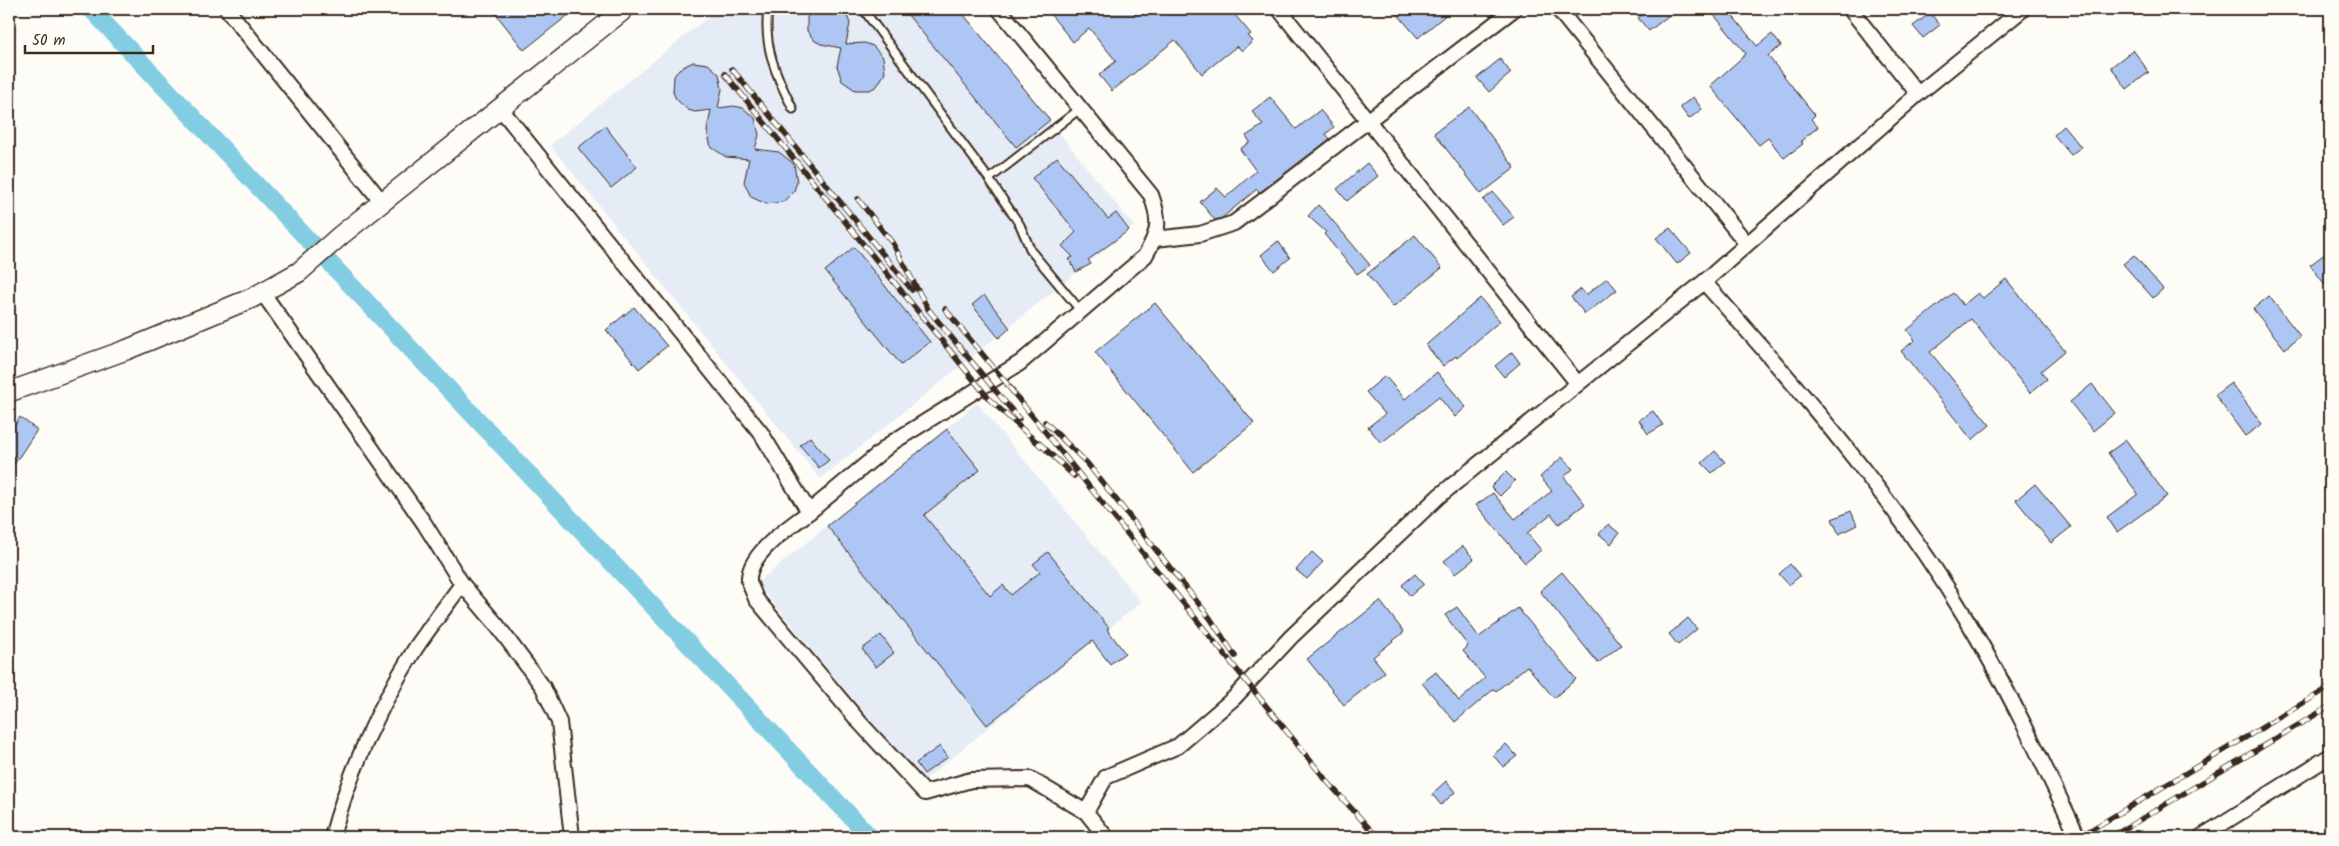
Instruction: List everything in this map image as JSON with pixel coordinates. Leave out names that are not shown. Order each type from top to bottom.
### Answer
[{"type":"street","points":[[227,9],[382,202]]},
{"type":"street","points":[[999,9],[1151,195],[1158,215],[1155,239],[1145,256],[1020,363],[893,442],[757,555],[750,570],[749,581],[756,599],[861,724],[926,793],[971,780],[1030,779],[1086,812],[1106,837]]},
{"type":"street","points":[[1279,9],[1578,384]]},
{"type":"street","points":[[1155,239],[1200,234],[1234,223],[1514,9]]},
{"type":"street","points":[[1558,9],[1747,244]]},
{"type":"street","points":[[1850,9],[1918,94]]},
{"type":"street","points":[[1086,812],[1106,777],[1178,746],[1234,698],[1291,637],[1439,496],[1704,282],[1918,94],[2023,9]]},
{"type":"street","points":[[9,392],[126,350],[262,292],[299,272],[341,235],[620,10]]},
{"type":"street","points":[[500,108],[761,433],[809,512]]},
{"type":"street","points":[[1704,282],[1780,366],[1839,437],[1877,487],[1953,597],[2035,747],[2078,837]]},
{"type":"street","points":[[262,292],[418,515],[462,584],[502,632],[543,687],[554,707],[559,722],[572,837]]},
{"type":"street","points":[[332,837],[345,792],[382,706],[416,649],[462,584]]},
{"type":"street","points":[[2201,837],[2330,756]]},
{"type":"lane","points":[[768,9],[766,26],[769,54],[777,78],[793,109]]},
{"type":"lane","points":[[863,9],[989,179],[1020,225],[1031,251],[1080,310]]},
{"type":"lane","points":[[989,179],[1081,108]]},
{"type":"shaded area","points":[[718,9],[959,9],[1134,226],[820,479],[550,145]]},
{"type":"shaded area","points":[[977,403],[1141,602],[921,783],[757,583]]},
{"type":"building","points":[[492,9],[576,9],[524,50]]},
{"type":"building","points":[[812,9],[844,9],[850,23],[846,44],[865,43],[873,46],[883,57],[885,73],[877,86],[870,90],[855,90],[842,81],[837,66],[841,48],[815,41],[807,31],[807,18]]},
{"type":"building","points":[[903,9],[959,9],[1050,120],[1016,147]]},
{"type":"building","points":[[1046,9],[1230,9],[1251,34],[1248,36],[1253,41],[1242,51],[1237,46],[1202,74],[1175,40],[1112,91],[1099,75],[1116,61],[1089,28],[1073,42]]},
{"type":"building","points":[[1393,9],[1453,9],[1418,38]]},
{"type":"building","points":[[1649,9],[1677,9],[1649,31],[1638,18]]},
{"type":"building","points":[[1709,9],[1727,9],[1757,46],[1772,34],[1781,46],[1768,56],[1815,115],[1811,119],[1818,127],[1801,141],[1803,144],[1784,158],[1768,138],[1759,145],[1710,86],[1746,54]]},
{"type":"building","points":[[1930,13],[1940,25],[1923,38],[1913,26]]},
{"type":"building","points":[[2133,50],[2149,72],[2127,89],[2111,67]]},
{"type":"building","points":[[1500,59],[1511,73],[1489,92],[1477,78]]},
{"type":"building","points":[[693,62],[708,64],[719,74],[722,89],[718,108],[734,106],[743,108],[755,118],[759,135],[755,149],[779,152],[794,164],[797,182],[794,191],[783,202],[766,204],[751,197],[744,182],[749,159],[726,157],[711,147],[707,131],[711,110],[695,112],[688,110],[676,99],[673,92],[674,76],[679,69]]},
{"type":"building","points":[[1270,97],[1296,129],[1320,110],[1334,127],[1326,134],[1330,139],[1259,193],[1257,189],[1222,218],[1215,220],[1200,202],[1217,188],[1226,197],[1256,171],[1240,149],[1250,142],[1246,136],[1263,125],[1252,111]]},
{"type":"building","points":[[1693,97],[1702,109],[1689,119],[1680,107]]},
{"type":"building","points":[[1469,107],[1515,168],[1481,194],[1434,133]]},
{"type":"building","points":[[605,126],[637,167],[611,188],[578,148]]},
{"type":"building","points":[[2064,126],[2081,147],[2071,155],[2054,135]]},
{"type":"building","points":[[1057,157],[1108,219],[1116,213],[1129,230],[1088,260],[1091,264],[1076,272],[1069,259],[1073,257],[1062,246],[1076,232],[1032,178]]},
{"type":"building","points":[[1367,163],[1378,176],[1347,201],[1337,189]]},
{"type":"building","points":[[1493,192],[1514,217],[1503,225],[1483,200]]},
{"type":"building","points":[[1318,205],[1370,265],[1357,274],[1324,234],[1326,232],[1308,216]]},
{"type":"building","points":[[1670,228],[1691,253],[1677,264],[1656,238]]},
{"type":"building","points":[[1415,235],[1442,268],[1393,307],[1367,274]]},
{"type":"building","points":[[1278,241],[1290,258],[1274,271],[1261,255]]},
{"type":"building","points":[[854,247],[930,342],[901,365],[825,271]]},
{"type":"building","points":[[2330,250],[2330,291],[2310,265]]},
{"type":"building","points":[[2134,255],[2163,289],[2153,298],[2123,264]]},
{"type":"building","points":[[1607,278],[1617,290],[1585,314],[1571,297],[1581,289],[1586,295]]},
{"type":"building","points":[[2006,279],[2065,351],[2041,371],[2047,379],[2030,393],[1971,319],[1930,352],[1990,425],[1972,440],[1901,351],[1915,340],[1907,330],[1953,293],[1963,305],[1978,293],[1983,298]]},
{"type":"building","points":[[984,295],[1010,328],[999,338],[972,305]]},
{"type":"building","points":[[2269,296],[2300,336],[2285,349],[2253,309]]},
{"type":"building","points":[[1480,298],[1500,321],[1457,358],[1456,356],[1443,366],[1426,345]]},
{"type":"building","points":[[1155,303],[1254,423],[1193,472],[1095,352]]},
{"type":"building","points":[[634,307],[667,346],[639,369],[606,330]]},
{"type":"building","points":[[1512,352],[1520,363],[1504,377],[1495,366]]},
{"type":"building","points":[[1437,372],[1466,407],[1455,417],[1439,397],[1381,443],[1368,427],[1385,414],[1366,392],[1385,376],[1405,399]]},
{"type":"building","points":[[2231,383],[2262,424],[2245,436],[2215,395]]},
{"type":"building","points":[[2092,384],[2115,413],[2093,431],[2070,402]]},
{"type":"building","points":[[1653,411],[1663,425],[1648,434],[1639,420]]},
{"type":"building","points":[[20,417],[37,430],[9,472],[9,434]]},
{"type":"building","points":[[947,429],[980,470],[924,515],[990,596],[1003,585],[1011,595],[1040,572],[1033,564],[1048,552],[1109,628],[1107,629],[1125,653],[1110,664],[1092,641],[987,725],[827,526]]},
{"type":"building","points":[[810,437],[829,460],[819,468],[800,445]]},
{"type":"building","points":[[2126,440],[2167,496],[2117,532],[2107,517],[2138,494],[2108,453]]},
{"type":"building","points":[[1715,451],[1725,462],[1712,473],[1702,463]]},
{"type":"building","points":[[1562,457],[1573,469],[1564,477],[1585,504],[1559,524],[1551,514],[1527,533],[1541,550],[1525,563],[1476,505],[1493,493],[1515,519],[1552,491],[1540,477]]},
{"type":"building","points":[[1506,472],[1515,481],[1500,496],[1491,487]]},
{"type":"building","points":[[2035,484],[2071,527],[2051,543],[2016,500]]},
{"type":"building","points":[[1851,511],[1857,525],[1839,534],[1832,519]]},
{"type":"building","points":[[1608,524],[1619,533],[1611,544],[1599,534]]},
{"type":"building","points":[[1463,546],[1474,559],[1455,574],[1444,561]]},
{"type":"building","points":[[1312,552],[1323,562],[1307,579],[1296,570]]},
{"type":"building","points":[[1790,564],[1800,576],[1789,585],[1779,574]]},
{"type":"building","points":[[1562,572],[1621,645],[1598,663],[1540,591]]},
{"type":"building","points":[[1415,574],[1424,584],[1410,596],[1402,585]]},
{"type":"building","points":[[1380,601],[1404,632],[1373,657],[1385,672],[1344,705],[1307,659]]},
{"type":"building","points":[[1457,607],[1479,637],[1518,608],[1576,679],[1554,698],[1527,666],[1496,691],[1494,689],[1455,722],[1422,683],[1436,672],[1459,701],[1485,678],[1463,651],[1468,646],[1445,615]]},
{"type":"building","points":[[1688,618],[1697,629],[1678,645],[1669,634]]},
{"type":"building","points":[[881,635],[894,653],[876,667],[862,649]]},
{"type":"building","points":[[1506,744],[1517,756],[1503,767],[1493,755]]},
{"type":"building","points":[[940,746],[948,757],[924,774],[916,763]]},
{"type":"building","points":[[1446,781],[1455,792],[1441,805],[1432,794]]},
{"type":"waterway","points":[[91,9],[870,837]]},
{"type":"railway","points":[[732,69],[912,290]]},
{"type":"railway","points":[[725,74],[990,400],[1042,447]]},
{"type":"railway","points":[[858,199],[893,244],[928,309],[1019,419]]},
{"type":"railway","points":[[945,309],[1013,391]]},
{"type":"railway","points":[[1008,386],[1326,780],[1377,837]]},
{"type":"railway","points":[[1045,422],[1087,463],[1210,618],[1235,656]]},
{"type":"railway","points":[[1038,442],[1074,476]]},
{"type":"railway","points":[[2079,837],[2330,687]]},
{"type":"railway","points":[[2111,837],[2330,706]]}]
